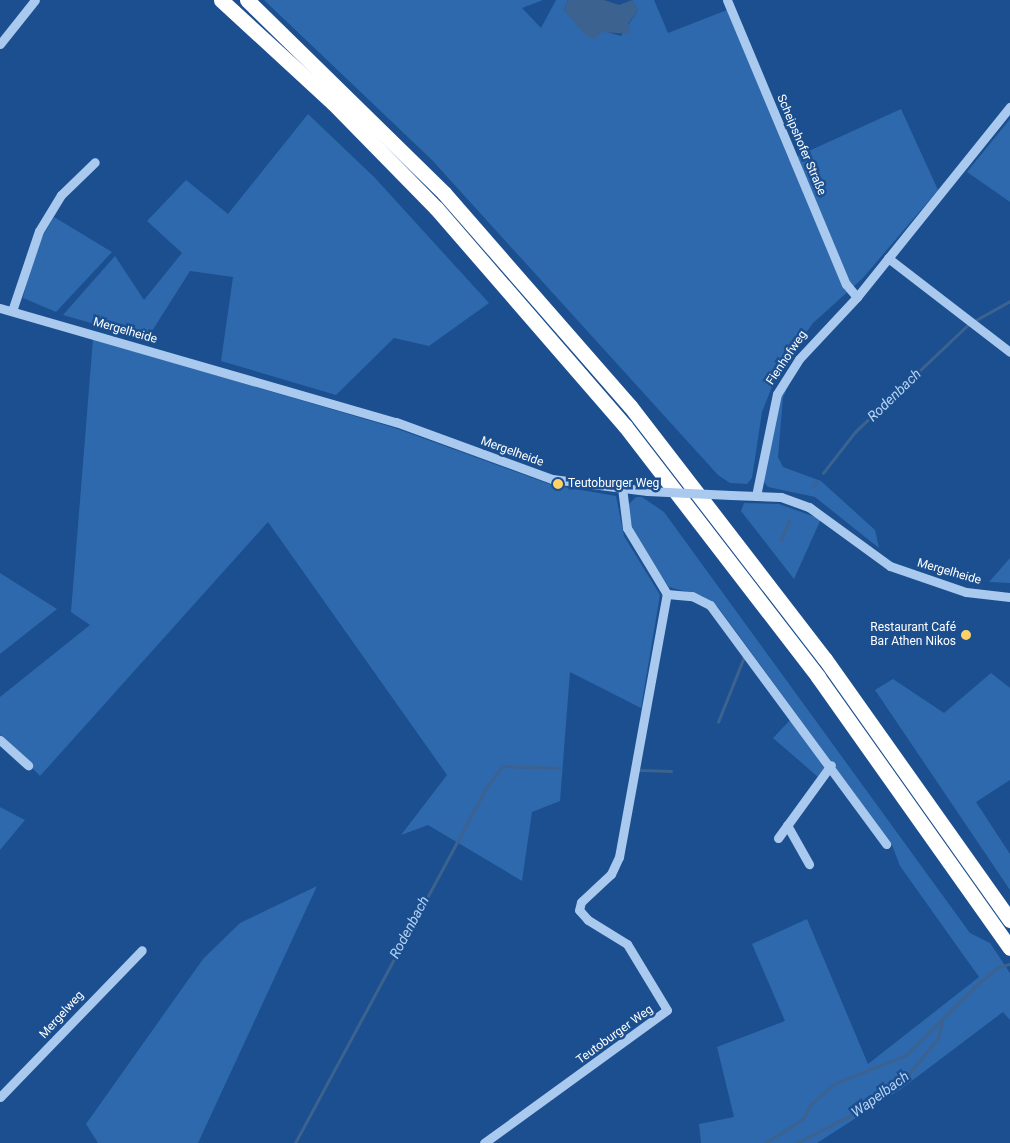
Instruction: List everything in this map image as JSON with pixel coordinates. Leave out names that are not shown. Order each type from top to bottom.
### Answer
[{"type":"highway","points":[[221,0],[333,103],[436,208],[619,418],[818,677],[1006,943]]},
{"type":"highway","points":[[247,0],[444,192],[630,406],[826,659],[1010,920]]},
{"type":"street","points":[[0,44],[35,0]]},
{"type":"street","name":"Scheipshofer Straße","points":[[727,0],[846,284],[857,297]]},
{"type":"street","name":"Fienhofweg","points":[[756,496],[777,394],[810,342],[857,297],[1010,108]]},
{"type":"street","points":[[12,311],[39,230],[61,195],[95,162]]},
{"type":"street","points":[[888,258],[1010,352]]},
{"type":"street","name":"Mergelheide","points":[[0,308],[396,422],[552,479],[622,490],[781,498],[809,507],[890,566],[924,581],[1010,598]]},
{"type":"street","points":[[622,490],[627,528],[666,594],[692,596],[710,605],[831,765],[886,844]]},
{"type":"street","name":"Teutoburger Weg","points":[[484,1143],[667,1010],[627,944],[588,920],[580,910],[581,902],[611,874],[619,857],[666,594]]},
{"type":"street","points":[[0,740],[28,765]]},
{"type":"street","points":[[778,838],[831,765]]},
{"type":"street","points":[[787,824],[809,864]]},
{"type":"street","name":"Mergelweg","points":[[0,1096],[142,950]]},
{"type":"shaded area","points":[[264,0],[543,0],[522,8],[541,28],[556,0],[568,0],[564,10],[576,23],[621,36],[638,10],[632,0],[654,0],[668,33],[727,10],[789,160],[901,109],[938,190],[862,279],[813,323],[778,372],[762,412],[752,478],[747,484],[730,483],[718,475],[432,160]]},
{"type":"shaded area","points":[[568,0],[604,0],[619,5],[632,0],[638,10],[628,24],[630,34],[602,32],[594,39],[586,36],[564,10]]},
{"type":"shaded area","points":[[308,114],[375,178],[489,303],[429,346],[394,338],[336,395],[221,361],[233,277],[190,271],[147,339],[63,315],[115,256],[144,300],[182,253],[147,221],[186,180],[228,214]]},
{"type":"shaded area","points":[[1010,119],[1010,202],[967,172]]},
{"type":"shaded area","points":[[54,217],[112,252],[56,312],[23,298],[34,250]]},
{"type":"shaded area","points":[[93,339],[395,428],[552,485],[616,496],[624,536],[660,595],[641,708],[570,672],[560,801],[532,812],[522,881],[428,825],[401,835],[447,775],[268,522],[40,776],[0,735],[0,697],[90,625],[71,612]]},
{"type":"shaded area","points":[[795,370],[783,398],[778,457],[783,467],[821,481],[875,530],[879,548],[815,497],[768,487],[762,480],[780,395]]},
{"type":"shaded area","points":[[636,497],[642,497],[664,512],[970,933],[990,943],[1010,973],[1010,1020],[1003,1012],[901,1089],[817,1143],[701,1143],[699,1124],[734,1117],[717,1047],[785,1021],[752,944],[807,919],[868,1064],[979,977],[900,866],[892,845],[718,607],[702,596],[669,587],[634,536],[628,505]]},
{"type":"shaded area","points":[[744,503],[779,504],[821,519],[794,579],[741,511]]},
{"type":"shaded area","points":[[1010,558],[1010,583],[989,582]]},
{"type":"shaded area","points":[[0,573],[57,609],[0,654]]},
{"type":"shaded area","points":[[991,673],[1010,688],[1010,780],[976,802],[1010,854],[1010,890],[875,690],[893,679],[944,713]]},
{"type":"shaded area","points":[[792,718],[825,767],[818,777],[773,738]]},
{"type":"shaded area","points":[[0,807],[25,820],[0,850]]},
{"type":"shaded area","points":[[317,886],[198,1143],[98,1143],[86,1124],[203,959],[240,923]]},
{"type":"waterway","name":"Rodenbach","points":[[976,320],[1010,301]]},
{"type":"waterway","name":"Rodenbach","points":[[823,473],[855,432],[969,324]]},
{"type":"waterway","name":"Rodenbach","points":[[813,486],[816,482]]},
{"type":"waterway","name":"Rodenbach","points":[[781,540],[789,521]]},
{"type":"waterway","name":"Rodenbach","points":[[718,722],[744,657]]},
{"type":"waterway","name":"Rodenbach","points":[[295,1143],[488,785],[503,766],[560,768]]},
{"type":"waterway","name":"Rodenbach","points":[[640,770],[671,771]]},
{"type":"waterway","name":"Wapelbach","points":[[765,1143],[803,1119],[811,1104],[834,1084],[906,1055],[978,984],[998,967],[1010,964]]},
{"type":"waterway","name":"Wapelbach","points":[[796,1143],[859,1111],[905,1079],[938,1038],[942,1022]]},
{"type":"place","name":"Teutoburger Weg","points":[[558,484]]},
{"type":"place","name":"Restaurant Café Bar Athen Nikos","points":[[966,635]]}]
